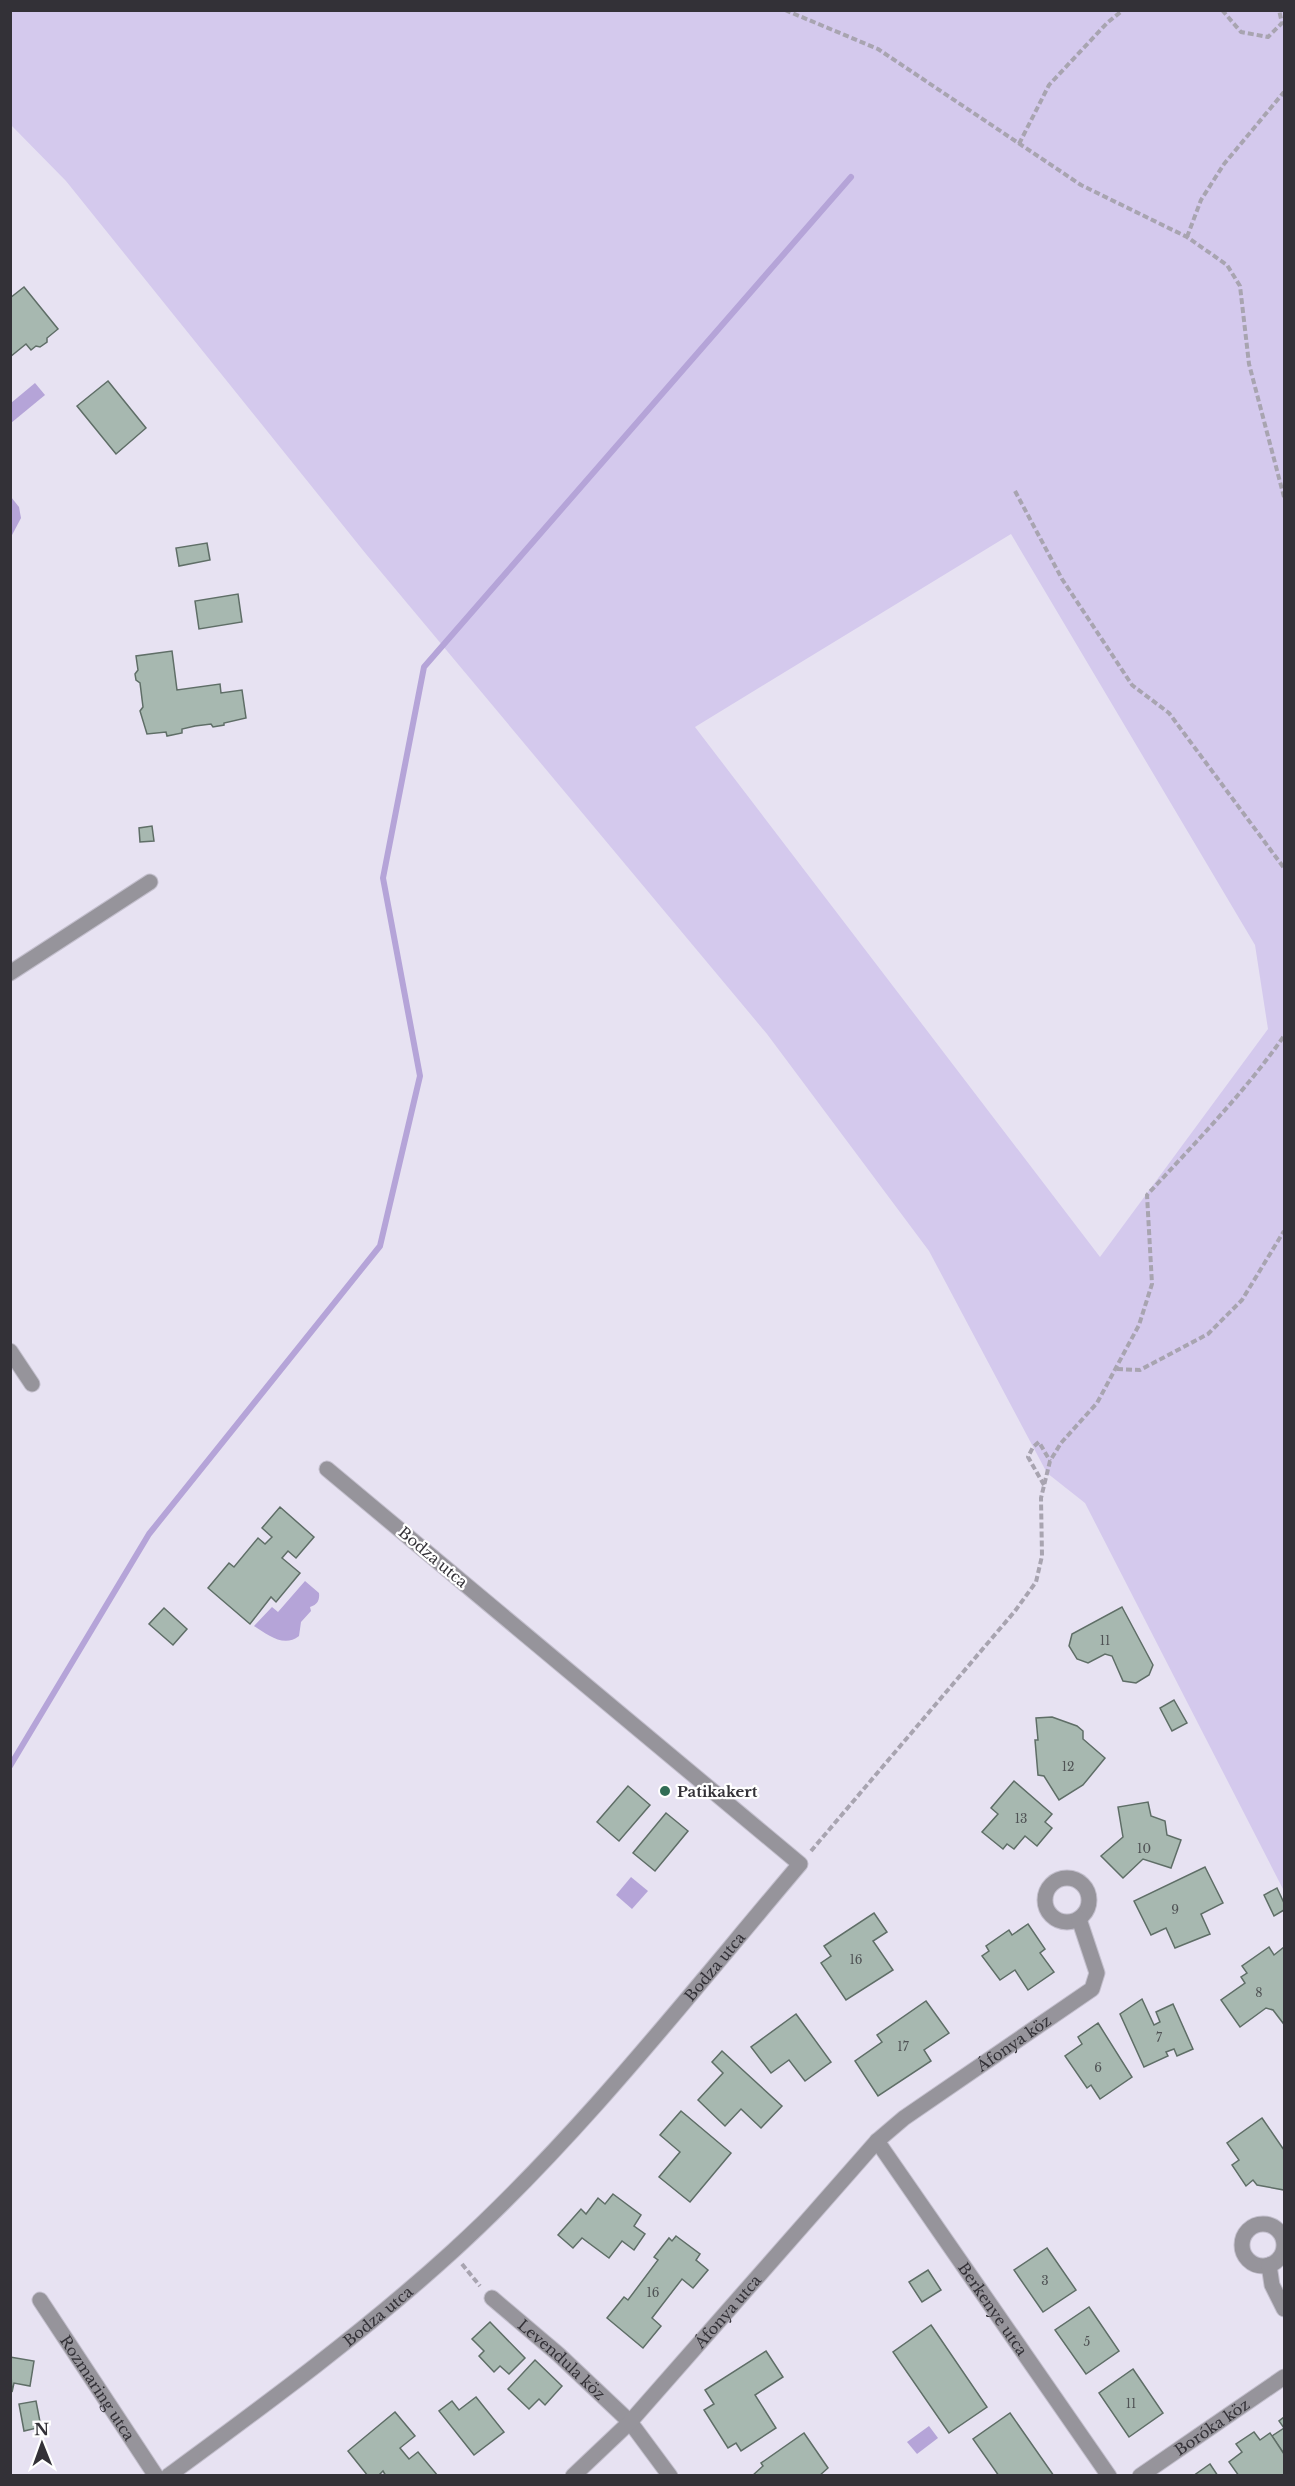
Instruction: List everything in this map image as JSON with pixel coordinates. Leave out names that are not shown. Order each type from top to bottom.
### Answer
[{"type":"street","points":[[10,973],[150,882]]},
{"type":"street","points":[[10,1352],[32,1384]]},
{"type":"street","name":"Bodza utca","points":[[168,2475],[315,2369],[453,2251],[572,2132],[800,1864],[327,1469]]},
{"type":"street","name":"Áfonya köz","points":[[877,2141],[904,2118],[1092,1989],[1097,1973],[1079,1919]]},
{"type":"street","name":"Áfonya utca","points":[[573,2475],[630,2422],[877,2141]]},
{"type":"street","name":"Berkenye utca","points":[[877,2141],[1109,2475]]},
{"type":"street","points":[[1269,2265],[1272,2284],[1284,2309]]},
{"type":"street","name":"Levendula köz","points":[[492,2298],[558,2354],[630,2422],[670,2475]]},
{"type":"street","name":"Rozmaring utca","points":[[40,2300],[156,2475]]},
{"type":"street","name":"Boróka köz","points":[[1140,2475],[1284,2377]]},
{"type":"path","points":[[785,10],[878,49],[1080,185],[1186,237],[1227,265],[1240,286],[1248,364],[1284,497]]},
{"type":"path","points":[[1019,144],[1049,85],[1107,23],[1123,10]]},
{"type":"path","points":[[1222,10],[1241,32],[1269,37],[1282,23],[1280,10]]},
{"type":"path","points":[[1186,237],[1201,200],[1224,164],[1284,92]]},
{"type":"path","points":[[1015,491],[1062,579],[1132,685],[1169,713],[1284,868]]},
{"type":"path","points":[[800,1864],[1015,1611],[1036,1582],[1042,1556],[1041,1498],[1050,1461],[1061,1443],[1097,1403],[1117,1369],[1139,1325],[1152,1284],[1147,1195],[1265,1063],[1284,1036]]},
{"type":"path","points":[[1117,1369],[1140,1370],[1208,1334],[1242,1300],[1284,1230]]},
{"type":"path","points":[[1044,1485],[1028,1457],[1033,1447],[1039,1442],[1050,1461]]},
{"type":"path","points":[[453,2251],[474,2280],[492,2298]]},
{"type":"shaded area","points":[[10,11],[1284,11],[1284,1891],[1085,1503],[1047,1473],[929,1251],[767,1034],[366,554],[66,181],[11,125]],"holes":[[[1011,534],[1255,945],[1268,1029],[1100,1257],[695,727]]]},
{"type":"shaded area","points":[[35,383],[45,395],[11,423],[11,403]]},
{"type":"shaded area","points":[[11,497],[19,507],[21,518],[11,537]]},
{"type":"shaded area","points":[[305,1581],[319,1593],[319,1598],[301,1622],[299,1636],[288,1641],[276,1639],[254,1626],[272,1607],[278,1612]]},
{"type":"shaded area","points":[[631,1877],[648,1891],[632,1909],[616,1895]]},
{"type":"shaded area","points":[[929,2426],[938,2438],[917,2454],[907,2442]]},
{"type":"building","points":[[24,287],[58,329],[40,347],[36,346],[31,350],[26,344],[10,357],[10,298]]},
{"type":"building","points":[[108,381],[146,428],[116,454],[77,406]]},
{"type":"building","points":[[207,543],[210,560],[179,566],[176,548]]},
{"type":"building","points":[[238,594],[242,622],[199,629],[195,601]]},
{"type":"building","points":[[172,651],[177,690],[220,684],[221,693],[242,690],[246,718],[213,727],[211,724],[195,726],[182,729],[182,733],[167,736],[166,732],[147,734],[140,711],[143,707],[140,683],[136,680],[135,674],[138,670],[136,656]]},
{"type":"building","points":[[152,826],[154,841],[140,842],[139,828]]},
{"type":"building","points":[[280,1507],[314,1537],[296,1558],[288,1551],[282,1558],[300,1573],[276,1602],[271,1597],[250,1624],[208,1588],[229,1563],[234,1567],[258,1538],[265,1544],[272,1537],[262,1528]]},
{"type":"building","points":[[1122,1607],[1153,1665],[1149,1675],[1136,1683],[1123,1681],[1112,1656],[1105,1654],[1088,1663],[1077,1659],[1069,1646],[1072,1634]]},
{"type":"building","points":[[164,1608],[187,1629],[173,1645],[149,1624]]},
{"type":"building","points":[[1174,1700],[1187,1723],[1172,1731],[1160,1708]]},
{"type":"building","points":[[1052,1717],[1077,1726],[1083,1731],[1083,1739],[1105,1758],[1083,1785],[1059,1800],[1044,1776],[1038,1775],[1035,1740],[1038,1740],[1036,1718]]},
{"type":"building","points":[[1014,1781],[1052,1814],[1045,1822],[1052,1828],[1037,1846],[1025,1836],[1014,1849],[1007,1844],[1003,1849],[982,1832],[998,1814],[991,1808]]},
{"type":"building","points":[[628,1786],[650,1805],[619,1841],[597,1822]]},
{"type":"building","points":[[1148,1802],[1151,1816],[1165,1821],[1167,1835],[1181,1840],[1171,1868],[1143,1859],[1123,1878],[1101,1856],[1123,1837],[1118,1807]]},
{"type":"building","points":[[666,1813],[688,1831],[655,1871],[633,1853]]},
{"type":"building","points":[[1205,1867],[1223,1903],[1201,1914],[1210,1934],[1175,1948],[1166,1928],[1151,1935],[1134,1901]]},
{"type":"building","points":[[1277,1888],[1284,1903],[1284,1910],[1274,1916],[1264,1895]]},
{"type":"building","points":[[874,1913],[887,1932],[873,1941],[893,1970],[846,2000],[821,1963],[831,1956],[824,1946]]},
{"type":"building","points":[[1028,1924],[1045,1949],[1040,1953],[1054,1972],[1028,1990],[1015,1970],[1000,1980],[982,1956],[989,1951],[986,1946],[1009,1930],[1012,1935]]},
{"type":"building","points":[[1269,1947],[1274,1955],[1284,1947],[1284,2022],[1273,2010],[1266,2008],[1240,2027],[1221,2000],[1245,1983],[1241,1977],[1247,1973],[1242,1966]]},
{"type":"building","points":[[1142,1999],[1154,2025],[1160,2022],[1156,2012],[1173,2004],[1193,2049],[1177,2056],[1174,2049],[1166,2052],[1168,2056],[1144,2067],[1120,2014]]},
{"type":"building","points":[[926,2001],[949,2033],[924,2050],[931,2061],[878,2096],[855,2061],[882,2042],[877,2035]]},
{"type":"building","points":[[796,2014],[831,2062],[805,2081],[789,2060],[771,2073],[751,2047]]},
{"type":"building","points":[[1098,2023],[1132,2077],[1100,2099],[1091,2085],[1087,2088],[1065,2056],[1082,2044],[1078,2037]]},
{"type":"building","points":[[722,2051],[782,2106],[761,2128],[741,2109],[725,2126],[698,2100],[723,2073],[712,2062]]},
{"type":"building","points":[[681,2111],[731,2153],[690,2202],[659,2177],[680,2152],[660,2135]]},
{"type":"building","points":[[1262,2118],[1284,2150],[1284,2190],[1257,2185],[1253,2180],[1246,2186],[1232,2165],[1239,2160],[1227,2143]]},
{"type":"building","points":[[613,2194],[641,2215],[634,2226],[645,2234],[634,2250],[622,2241],[609,2258],[582,2238],[573,2248],[558,2235],[581,2209],[586,2214],[598,2198],[605,2204]]},
{"type":"building","points":[[676,2236],[700,2254],[696,2260],[708,2270],[693,2288],[682,2279],[652,2318],[661,2326],[643,2348],[607,2318],[624,2297],[628,2300],[658,2260],[654,2257],[669,2238],[672,2241]]},
{"type":"building","points":[[1047,2248],[1076,2290],[1043,2312],[1014,2270]]},
{"type":"building","points":[[928,2270],[941,2290],[922,2302],[909,2282]]},
{"type":"building","points":[[1089,2307],[1119,2351],[1086,2374],[1055,2330]]},
{"type":"building","points":[[490,2322],[525,2358],[509,2374],[500,2366],[494,2372],[479,2356],[484,2351],[472,2339]]},
{"type":"building","points":[[931,2325],[987,2407],[949,2433],[893,2352]]},
{"type":"building","points":[[766,2351],[783,2377],[755,2395],[776,2428],[741,2451],[736,2443],[728,2448],[704,2410],[714,2404],[705,2390]]},
{"type":"building","points":[[10,2357],[34,2361],[30,2386],[14,2383],[12,2392]]},
{"type":"building","points":[[535,2360],[562,2386],[545,2405],[539,2399],[529,2409],[508,2389]]},
{"type":"building","points":[[1133,2369],[1163,2413],[1129,2437],[1099,2393]]},
{"type":"building","points":[[476,2397],[504,2432],[474,2455],[439,2411],[452,2401],[459,2410]]},
{"type":"building","points":[[36,2401],[41,2427],[24,2431],[19,2404]]},
{"type":"building","points":[[395,2412],[415,2436],[400,2448],[409,2459],[418,2452],[438,2476],[386,2476],[383,2471],[378,2476],[368,2476],[348,2451]]},
{"type":"building","points":[[1010,2413],[1054,2476],[999,2476],[973,2439]]},
{"type":"building","points":[[1284,2417],[1284,2428],[1279,2421]]},
{"type":"building","points":[[1284,2428],[1284,2454],[1272,2436]]},
{"type":"building","points":[[1254,2432],[1260,2440],[1270,2433],[1284,2454],[1284,2476],[1239,2476],[1229,2462],[1242,2452],[1236,2444]]},
{"type":"building","points":[[804,2433],[828,2468],[819,2476],[752,2476],[763,2466],[761,2463]]},
{"type":"building","points":[[1210,2464],[1218,2476],[1193,2476]]},
{"type":"waterway","points":[[10,1766],[149,1534],[380,1246],[420,1076],[383,878],[424,667],[851,177]]},
{"type":"place","name":"Patikakert","points":[[665,1791]]}]
